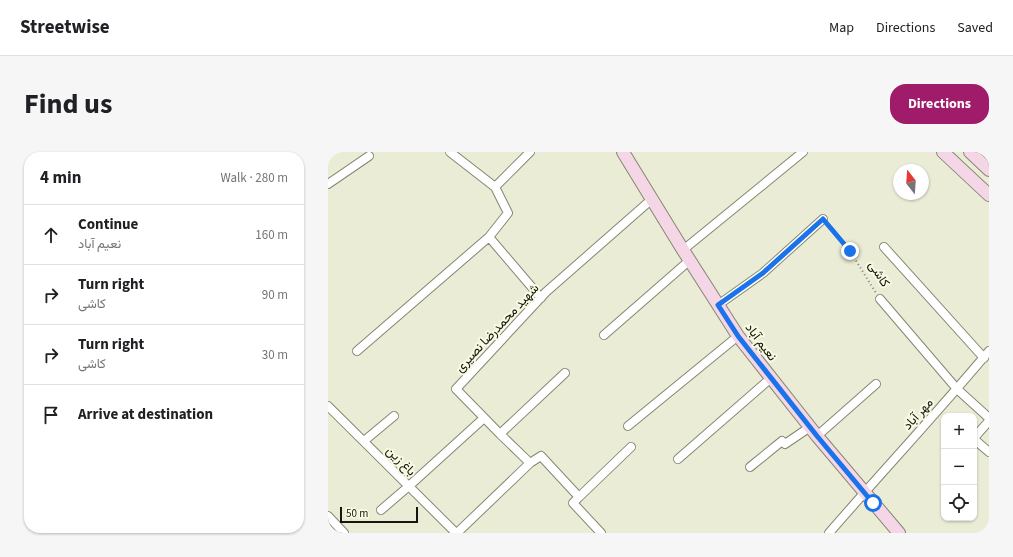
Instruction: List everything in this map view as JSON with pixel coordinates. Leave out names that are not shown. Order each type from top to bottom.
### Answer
[{"type":"street","points":[[357,351],[489,237],[508,213],[495,188],[450,152]]},
{"type":"street","points":[[495,188],[530,152]]},
{"type":"street","points":[[604,335],[686,255],[803,152]]},
{"type":"street","points":[[943,152],[989,195]]},
{"type":"street","points":[[970,152],[989,170]]},
{"type":"street","name":"نعیم آباد","points":[[627,153],[652,199],[738,336],[813,432],[899,533]]},
{"type":"street","points":[[328,184],[369,156]]},
{"type":"street","name":"شهید محمدرضا نصیری","points":[[530,463],[456,389],[546,292],[652,199]]},
{"type":"street","points":[[718,305],[763,273],[823,219]]},
{"type":"street","points":[[489,237],[541,298]]},
{"type":"street","points":[[884,247],[986,354]]},
{"type":"street","name":"کاشی","points":[[880,299],[957,389],[989,420]]},
{"type":"street","points":[[628,426],[738,336]]},
{"type":"street","name":"مهر آباد","points":[[829,533],[957,389],[986,354]]},
{"type":"street","points":[[500,434],[565,373]]},
{"type":"street","points":[[678,459],[771,378]]},
{"type":"street","points":[[750,467],[782,441],[785,444],[813,432],[876,384]]},
{"type":"street","name":"باغ زین","points":[[328,406],[457,533]]},
{"type":"street","points":[[364,441],[394,416]]},
{"type":"street","points":[[381,510],[484,418]]},
{"type":"street","points":[[977,434],[989,420]]},
{"type":"street","points":[[977,441],[989,452]]},
{"type":"street","points":[[601,533],[572,503],[631,447]]},
{"type":"street","points":[[457,533],[530,463],[541,456],[579,497]]},
{"type":"street","points":[[328,516],[344,533]]},
{"type":"path","name":"کاشی","points":[[823,219],[850,251],[880,299]]},
{"type":"route","points":[[850,251],[823,219],[763,273],[718,305],[738,336],[817,436],[873,503]]}]
